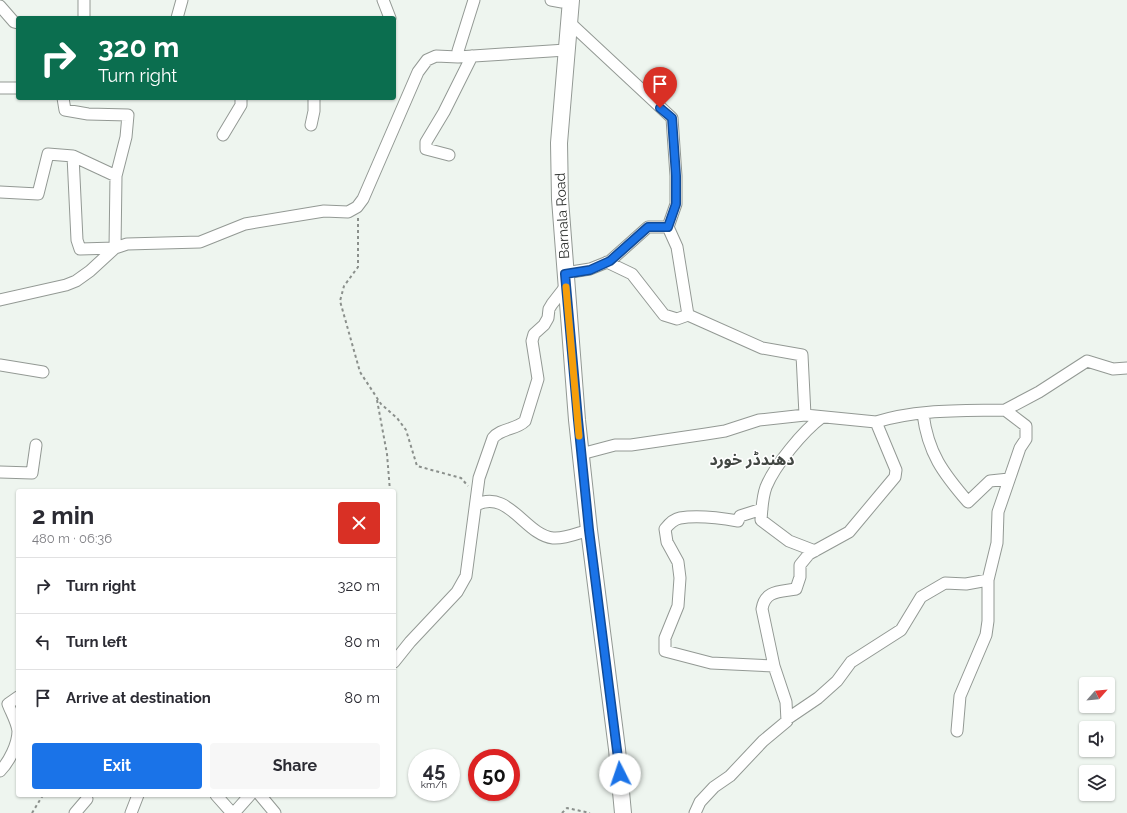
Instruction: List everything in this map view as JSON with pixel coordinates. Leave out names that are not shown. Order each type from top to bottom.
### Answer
[{"type":"main road","name":"Barnala Road","points":[[562,1],[569,22],[559,143],[560,199],[581,454],[589,530],[618,749],[622,813]]},
{"type":"street","points":[[84,0],[84,16]]},
{"type":"street","points":[[178,16],[182,0]]},
{"type":"street","points":[[383,0],[389,16]]},
{"type":"street","points":[[458,57],[458,50],[474,0]]},
{"type":"street","points":[[0,6],[16,22]]},
{"type":"street","points":[[569,22],[672,118],[676,176],[676,204],[668,227],[677,247],[688,315]]},
{"type":"street","points":[[73,156],[77,240],[80,249],[116,248],[127,244],[200,242],[245,224],[324,212],[348,212],[357,207],[363,199],[418,72],[427,60],[436,56],[458,57],[566,50]]},
{"type":"street","points":[[449,155],[426,149],[426,142],[444,112],[472,56]]},
{"type":"street","points":[[0,88],[16,88]]},
{"type":"street","points":[[63,100],[65,110],[88,114],[128,115],[126,138],[116,176],[116,248]]},
{"type":"street","points":[[223,135],[241,105],[241,100]]},
{"type":"street","points":[[311,125],[314,111],[314,100]]},
{"type":"street","points":[[0,192],[38,194],[48,154],[73,156],[116,176]]},
{"type":"street","points":[[396,660],[410,642],[457,592],[466,576],[479,478],[496,433],[520,426],[525,421],[538,379],[532,341],[534,334],[544,325],[548,318],[549,309],[566,280],[607,262],[648,227],[668,227]]},
{"type":"street","points":[[0,300],[66,285],[76,281],[116,248]]},
{"type":"street","points":[[607,262],[632,274],[664,315],[677,319],[688,315],[762,348],[802,355],[805,415]]},
{"type":"street","points":[[581,454],[615,445],[631,445],[712,433],[759,420],[805,415],[876,422],[950,410],[1005,410],[1039,392],[1087,361],[1113,369],[1127,368]]},
{"type":"street","points":[[0,365],[43,372]]},
{"type":"street","points":[[957,731],[960,696],[986,635],[988,621],[988,580],[997,543],[998,512],[1020,448],[1026,440],[1026,426],[1005,410]]},
{"type":"street","points":[[922,414],[925,432],[938,464],[968,502],[990,480],[1009,479]]},
{"type":"street","points":[[815,551],[789,541],[772,530],[761,520],[764,492],[773,474],[802,435],[822,417]]},
{"type":"street","points":[[787,719],[786,702],[774,666],[762,610],[763,601],[770,595],[796,590],[800,577],[800,565],[809,554],[849,532],[895,477],[896,470],[876,422]]},
{"type":"street","points":[[0,472],[32,473],[36,445]]},
{"type":"street","points":[[476,505],[492,500],[508,507],[540,534],[553,538],[564,537],[589,530]]},
{"type":"street","points":[[762,509],[740,516],[738,521],[720,518],[680,518],[672,522],[665,529],[667,542],[678,562],[680,578],[678,606],[664,638],[665,651],[711,663],[774,666]]},
{"type":"street","points":[[695,813],[700,802],[714,787],[730,776],[763,741],[787,721],[787,719],[818,698],[837,681],[851,662],[901,630],[921,597],[945,583],[966,584],[988,580]]},
{"type":"street","points":[[16,698],[8,704],[16,725]]},
{"type":"street","points":[[0,771],[16,743]]},
{"type":"street","points":[[131,813],[137,797]]},
{"type":"street","points":[[218,797],[233,813],[248,797]]},
{"type":"street","points":[[262,797],[275,813]]},
{"type":"street","points":[[75,813],[87,799]]},
{"type":"path","points":[[357,207],[359,224],[358,267],[344,286],[340,301],[360,372],[381,404],[397,418],[406,430],[417,466],[461,478],[468,486],[472,500],[476,505]]},
{"type":"path","points":[[376,397],[387,454],[390,489]]},
{"type":"path","points":[[32,813],[42,797]]},
{"type":"path","points":[[562,813],[567,808],[590,813]]},
{"type":"slow traffic","points":[[566,287],[579,436]]},
{"type":"district","name":"دھندڈر خورد","points":[[752,459]]},
{"type":"route","points":[[620,774],[589,530],[565,274],[590,270],[610,261],[616,254],[648,227],[668,227],[676,204],[676,176],[672,118],[660,108]]}]
